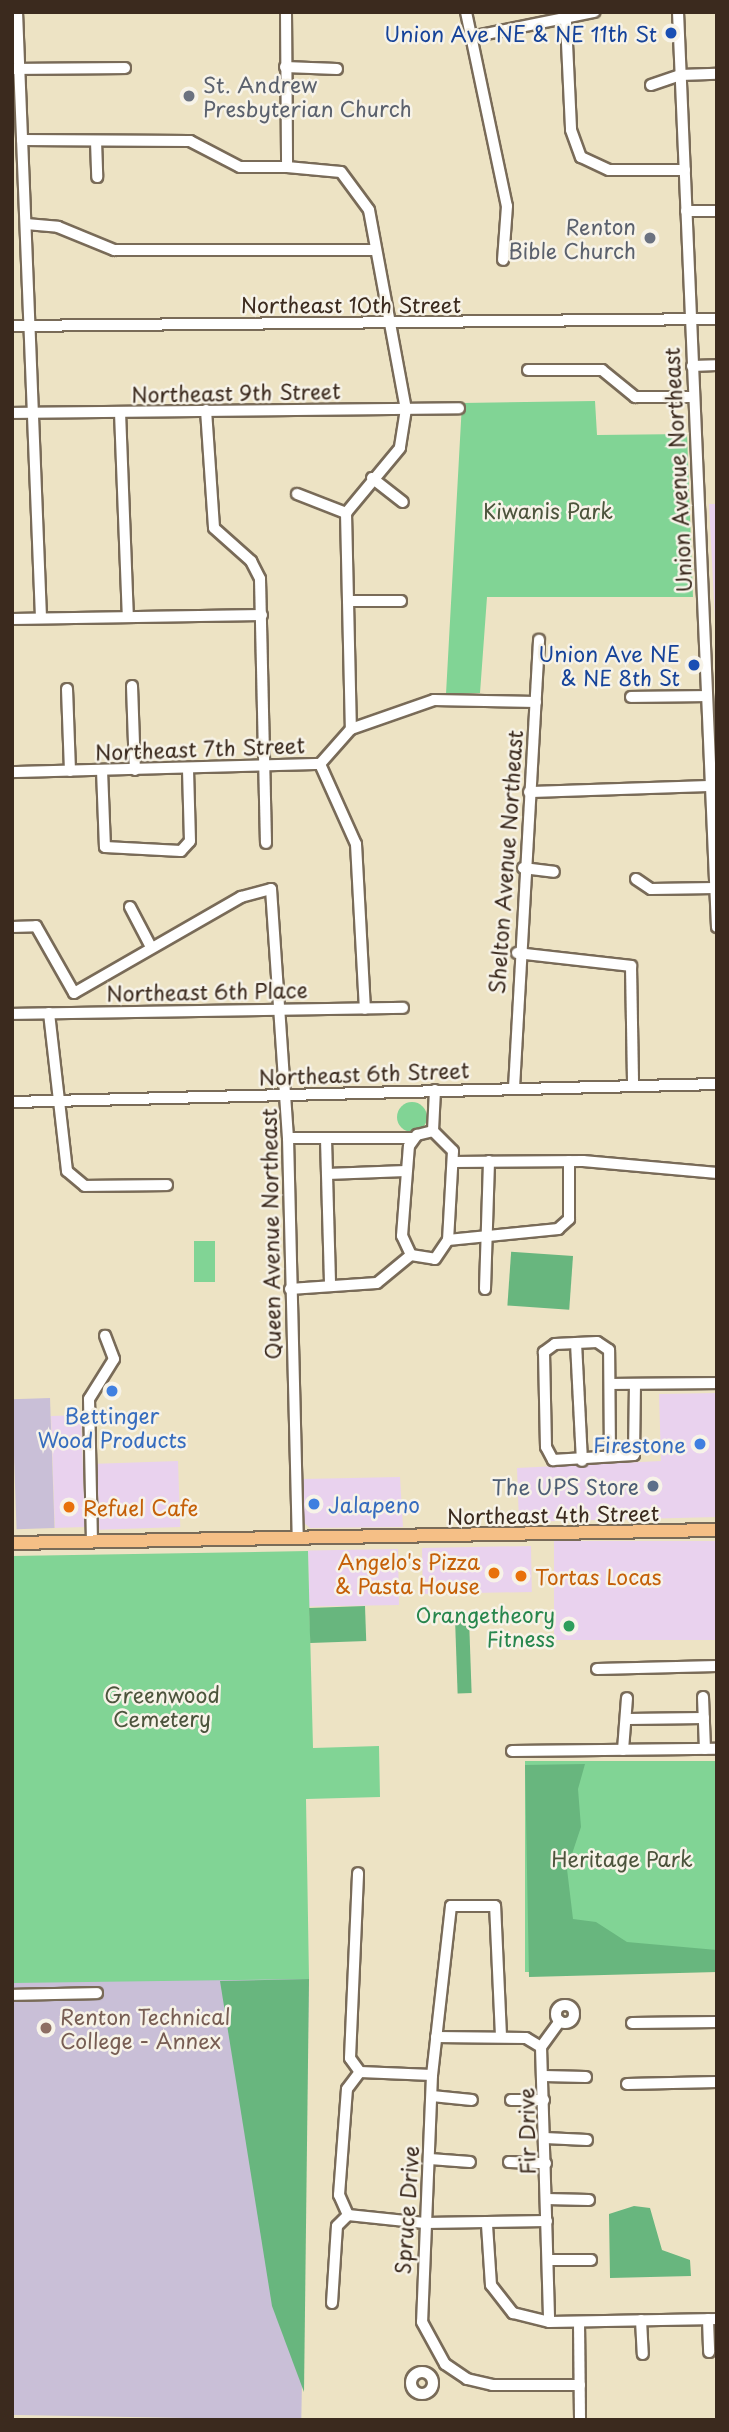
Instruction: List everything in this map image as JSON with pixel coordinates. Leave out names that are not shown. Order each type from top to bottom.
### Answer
[{"type":"main road","name":"Northeast 4th Street","points":[[12,1544],[717,1530]]},
{"type":"street","points":[[17,12],[16,69],[26,225],[41,617]]},
{"type":"street","points":[[286,12],[287,167]]},
{"type":"street","points":[[466,12],[507,206],[503,260]]},
{"type":"street","points":[[471,37],[566,22],[594,12]]},
{"type":"street","name":"Union Avenue Northeast","points":[[678,12],[689,320],[717,927]]},
{"type":"street","points":[[566,22],[571,130],[581,157],[609,170],[685,170]]},
{"type":"street","points":[[285,67],[337,69]]},
{"type":"street","points":[[16,69],[125,68]]},
{"type":"street","points":[[650,85],[680,75],[717,74]]},
{"type":"street","points":[[22,140],[190,141],[240,167],[330,167],[350,178],[369,210],[406,409],[400,448],[372,478],[346,513],[351,729]]},
{"type":"street","points":[[96,141],[97,177]]},
{"type":"street","points":[[686,211],[717,211]]},
{"type":"street","points":[[26,225],[58,227],[114,250],[376,250]]},
{"type":"street","name":"Northeast 10th Street","points":[[12,326],[717,319]]},
{"type":"street","points":[[692,366],[717,365]]},
{"type":"street","points":[[528,370],[601,369],[635,397],[693,397]]},
{"type":"street","name":"Northeast 9th Street","points":[[12,412],[459,408]]},
{"type":"street","points":[[206,410],[214,528],[256,568],[262,615],[267,768],[266,843]]},
{"type":"street","points":[[120,412],[128,616]]},
{"type":"street","points":[[372,478],[403,502]]},
{"type":"street","points":[[297,494],[346,513]]},
{"type":"street","points":[[348,601],[401,601]]},
{"type":"street","points":[[12,619],[262,615]]},
{"type":"street","name":"Shelton Avenue Northeast","points":[[514,1088],[517,953],[539,640]]},
{"type":"street","points":[[704,651],[717,651]]},
{"type":"street","points":[[132,686],[135,770]]},
{"type":"street","points":[[67,689],[70,771]]},
{"type":"street","points":[[631,697],[706,696]]},
{"type":"street","name":"Northeast 7th Street","points":[[12,772],[267,768],[320,764],[351,729],[434,700],[536,702]]},
{"type":"street","points":[[320,764],[346,810],[356,844],[365,1009]]},
{"type":"street","points":[[102,771],[105,844],[113,851],[181,851],[190,841],[188,769]]},
{"type":"street","points":[[529,792],[711,786]]},
{"type":"street","points":[[523,868],[554,872]]},
{"type":"street","points":[[636,879],[651,890],[715,888]]},
{"type":"street","name":"Queen Avenue Northeast","points":[[151,947],[242,897],[271,889],[276,1008],[288,1138],[298,1538]]},
{"type":"street","points":[[74,993],[151,947],[130,908]]},
{"type":"street","points":[[12,927],[36,926],[74,993],[74,1013]]},
{"type":"street","points":[[517,953],[631,966],[633,1086]]},
{"type":"street","name":"Northeast 6th Place","points":[[12,1014],[403,1008]]},
{"type":"street","points":[[49,1013],[54,1102],[62,1160],[76,1182],[167,1185]]},
{"type":"street","name":"Northeast 6th Street","points":[[12,1102],[717,1084]]},
{"type":"street","points":[[433,1131],[435,1090]]},
{"type":"street","points":[[288,1138],[412,1139],[433,1131]]},
{"type":"street","points":[[290,1289],[377,1283],[411,1255],[435,1259],[448,1240],[453,1162],[447,1140],[433,1131]]},
{"type":"street","points":[[326,1139],[330,1286]]},
{"type":"street","points":[[411,1255],[401,1236],[406,1171],[412,1139]]},
{"type":"street","points":[[485,1289],[489,1161]]},
{"type":"street","points":[[453,1162],[569,1161],[717,1173]]},
{"type":"street","points":[[448,1240],[558,1228],[569,1219],[569,1161]]},
{"type":"street","points":[[327,1174],[406,1171]]},
{"type":"street","points":[[92,1542],[89,1399],[91,1387],[111,1368],[105,1336]]},
{"type":"street","points":[[576,1343],[582,1461]]},
{"type":"street","points":[[610,1455],[612,1384],[606,1347],[576,1343],[547,1348],[550,1456],[582,1461],[610,1455],[630,1457],[636,1451],[635,1384]]},
{"type":"street","points":[[612,1384],[717,1382]]},
{"type":"street","points":[[597,1669],[717,1666]]},
{"type":"street","points":[[703,1697],[705,1749]]},
{"type":"street","points":[[623,1750],[628,1718],[627,1698]]},
{"type":"street","points":[[628,1718],[704,1718]]},
{"type":"street","points":[[512,1751],[717,1749]]},
{"type":"street","points":[[358,1873],[349,2058],[360,2072],[432,2075]]},
{"type":"street","name":"Spruce Drive","points":[[445,2364],[418,2302],[430,2159],[432,2075],[446,1913],[461,1903],[495,1906],[501,2036]]},
{"type":"street","points":[[12,1995],[97,1993]]},
{"type":"street","points":[[436,2038],[526,2038],[541,2047],[560,2021]]},
{"type":"street","points":[[632,2023],[717,2022]]},
{"type":"street","name":"Fir Drive","points":[[541,2047],[544,2076],[549,2322]]},
{"type":"street","points":[[348,2215],[340,2195],[348,2089],[360,2072]]},
{"type":"street","points":[[544,2076],[586,2077]]},
{"type":"street","points":[[627,2084],[717,2082]]},
{"type":"street","points":[[432,2096],[472,2101]]},
{"type":"street","points":[[511,2100],[544,2100]]},
{"type":"street","points":[[545,2138],[587,2140]]},
{"type":"street","points":[[430,2159],[470,2162]]},
{"type":"street","points":[[509,2162],[546,2163]]},
{"type":"street","points":[[546,2199],[589,2200]]},
{"type":"street","points":[[348,2215],[488,2224],[547,2221]]},
{"type":"street","points":[[332,2303],[337,2226],[348,2215]]},
{"type":"street","points":[[488,2224],[488,2261],[498,2297],[513,2313],[549,2322],[712,2319],[709,2352]]},
{"type":"street","points":[[548,2260],[591,2260]]},
{"type":"street","points":[[641,2320],[643,2354]]},
{"type":"street","points":[[579,2322],[580,2420]]},
{"type":"street","points":[[430,2375],[445,2364],[492,2385],[580,2385]]},
{"type":"shaded area","points":[[709,504],[717,504],[717,640],[716,639]]},
{"type":"shaded area","points":[[717,1393],[717,1517],[519,1522],[517,1468],[661,1461],[659,1394]]},
{"type":"shaded area","points":[[50,1398],[55,1528],[17,1529],[12,1399]]},
{"type":"shaded area","points":[[81,1415],[85,1527],[55,1528],[51,1416]]},
{"type":"shaded area","points":[[178,1461],[180,1527],[99,1530],[97,1464]]},
{"type":"shaded area","points":[[400,1477],[403,1527],[310,1528],[303,1522],[302,1479]]},
{"type":"shaded area","points":[[554,1541],[717,1541],[717,1640],[554,1640]]},
{"type":"shaded area","points":[[531,1546],[532,1592],[423,1594],[422,1548]]},
{"type":"shaded area","points":[[398,1549],[399,1605],[309,1607],[308,1551]]},
{"type":"shaded area","points":[[12,1974],[309,1979],[301,2420],[12,2415]]},
{"type":"green space","name":"Kiwanis Park","points":[[595,401],[597,435],[687,434],[693,597],[487,597],[480,693],[446,694],[462,403]]},
{"type":"green space","points":[[412,1102],[423,1106],[427,1117],[423,1128],[412,1132],[401,1128],[397,1117],[401,1106]]},
{"type":"green space","points":[[194,1241],[215,1241],[215,1282],[194,1282]]},
{"type":"green space","points":[[511,1252],[573,1256],[569,1310],[507,1306]]},
{"type":"green space","name":"Greenwood Cemetery","points":[[308,1551],[313,1748],[379,1746],[380,1797],[306,1799],[309,1979],[12,1983],[12,1556]]},
{"type":"green space","points":[[365,1606],[366,1641],[310,1643],[309,1608]]},
{"type":"green space","points":[[455,1618],[469,1618],[472,1693],[458,1693]]},
{"type":"green space","name":"Heritage Park","points":[[525,1761],[717,1761],[717,1972],[525,1972]]},
{"type":"green space","points":[[585,1764],[578,1789],[581,1827],[567,1869],[573,1919],[596,1922],[627,1942],[717,1950],[717,1972],[529,1977],[525,1765]]},
{"type":"green space","points":[[309,1979],[304,2392],[272,2306],[220,1981]]},
{"type":"green space","points":[[634,2206],[650,2208],[662,2250],[690,2260],[691,2276],[610,2278],[609,2214]]},
{"type":"place","name":"Union Ave NE & NE 11th St","points":[[671,33]]},
{"type":"place","name":"St. Andrew Presbyterian Church","points":[[189,96]]},
{"type":"place","name":"Renton Bible Church","points":[[650,238]]},
{"type":"place","name":"Union Ave NE & NE 8th St","points":[[694,665]]},
{"type":"place","name":"Bettinger Wood Products","points":[[112,1391]]},
{"type":"place","name":"Firestone","points":[[700,1444]]},
{"type":"place","name":"The UPS Store","points":[[653,1486]]},
{"type":"place","name":"Jalapeno","points":[[314,1504]]},
{"type":"place","name":"Refuel Cafe","points":[[69,1507]]},
{"type":"place","name":"Angelo's Pizza & Pasta House","points":[[494,1573]]},
{"type":"place","name":"Tortas Locas","points":[[521,1576]]},
{"type":"place","name":"Orangetheory Fitness","points":[[569,1626]]},
{"type":"place","name":"Renton Technical College - Annex","points":[[46,2028]]}]
